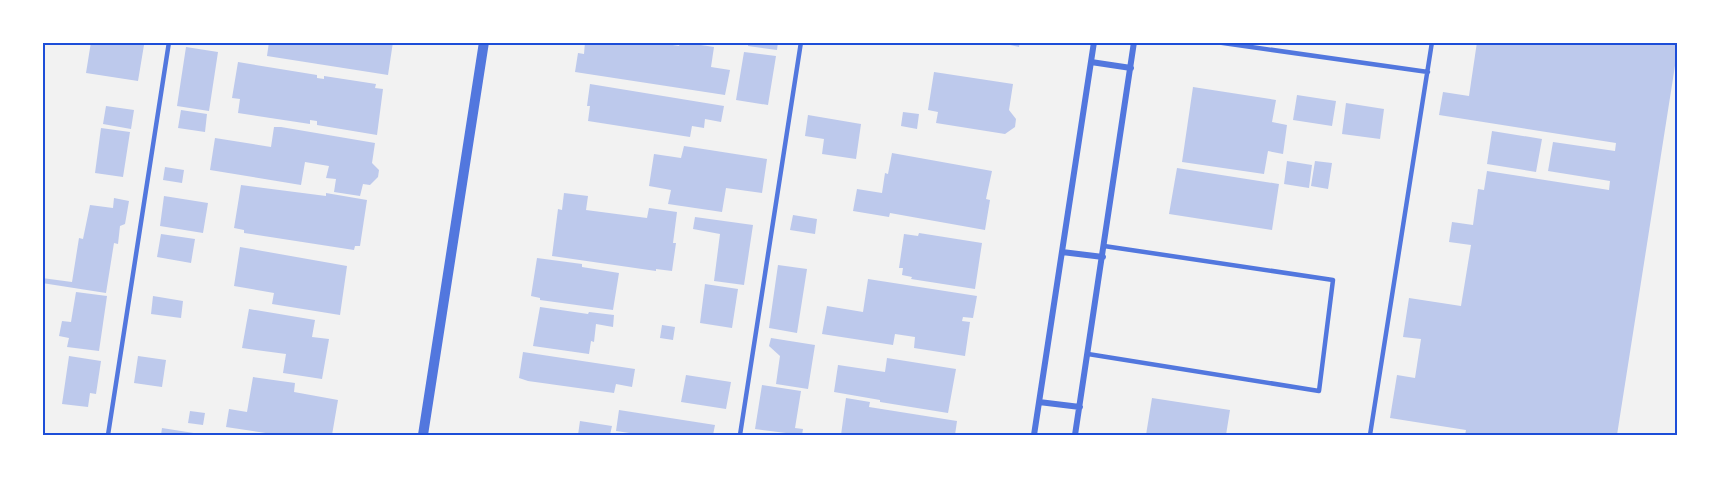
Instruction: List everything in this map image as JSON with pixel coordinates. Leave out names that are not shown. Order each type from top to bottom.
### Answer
[{"type":"street","points":[[423,435],[484,42]]},
{"type":"street","points":[[1034,435],[1094,42]]},
{"type":"street","points":[[1075,435],[1134,42]]},
{"type":"street","points":[[1091,62],[1131,68]]},
{"type":"street","points":[[1062,252],[1103,257]]},
{"type":"street","points":[[1039,402],[1080,407]]},
{"type":"lane","points":[[108,435],[169,42]]},
{"type":"lane","points":[[740,435],[801,42]]},
{"type":"lane","points":[[1216,42],[1428,72]]},
{"type":"lane","points":[[1370,435],[1432,42]]},
{"type":"lane","points":[[1088,354],[1319,392],[1333,280],[1104,246]]},
{"type":"building","points":[[91,42],[123,42],[144,45],[138,81],[86,73]]},
{"type":"building","points":[[269,42],[393,42],[388,75],[267,56]]},
{"type":"building","points":[[585,42],[654,42],[679,46],[681,42],[714,47],[711,67],[730,70],[725,95],[575,72],[578,53],[584,54]]},
{"type":"building","points":[[748,42],[778,42],[777,50],[748,46]]},
{"type":"building","points":[[997,42],[1020,42],[1019,47]]},
{"type":"building","points":[[1477,42],[1677,42],[1617,435],[1465,435],[1466,430],[1390,418],[1397,375],[1415,378],[1421,339],[1403,337],[1409,298],[1461,306],[1471,245],[1449,242],[1452,222],[1473,225],[1478,189],[1484,190],[1487,171],[1609,190],[1610,181],[1548,171],[1553,142],[1615,151],[1616,143],[1439,115],[1443,92],[1469,96]]},
{"type":"building","points":[[186,47],[218,52],[209,111],[177,106]]},
{"type":"building","points":[[744,52],[776,56],[768,105],[736,100]]},
{"type":"building","points":[[238,62],[317,75],[317,78],[324,79],[324,76],[376,84],[375,88],[383,89],[377,135],[317,125],[317,121],[310,120],[310,124],[238,113],[240,99],[232,98]]},
{"type":"building","points":[[934,72],[1013,84],[1009,110],[1016,119],[1015,127],[1005,134],[936,123],[938,112],[928,110]]},
{"type":"building","points":[[590,84],[724,106],[721,122],[705,119],[704,128],[692,126],[690,137],[588,121],[590,106],[587,106]]},
{"type":"building","points":[[1193,87],[1276,100],[1272,122],[1287,125],[1283,154],[1268,151],[1264,174],[1182,162]]},
{"type":"building","points":[[1297,95],[1336,101],[1332,126],[1293,120]]},
{"type":"building","points":[[1346,103],[1384,109],[1380,139],[1342,134]]},
{"type":"building","points":[[106,106],[134,110],[131,129],[103,124]]},
{"type":"building","points":[[181,110],[207,114],[205,132],[178,128]]},
{"type":"building","points":[[903,112],[919,114],[917,129],[901,126]]},
{"type":"building","points":[[808,115],[861,124],[856,159],[822,154],[824,139],[805,136]]},
{"type":"building","points":[[274,127],[375,143],[372,163],[379,170],[378,177],[370,185],[363,184],[360,196],[334,192],[336,179],[326,178],[329,166],[305,162],[301,185],[210,170],[215,138],[271,147]]},
{"type":"building","points":[[101,128],[130,132],[123,177],[95,173]]},
{"type":"building","points":[[1492,131],[1542,139],[1536,172],[1487,164]]},
{"type":"building","points":[[684,146],[767,159],[762,193],[726,188],[722,212],[668,204],[671,190],[649,186],[654,154],[681,158]]},
{"type":"building","points":[[892,153],[992,171],[986,199],[990,200],[985,230],[890,213],[889,217],[853,211],[857,189],[882,193],[885,173],[888,174]]},
{"type":"building","points":[[1287,161],[1312,165],[1309,188],[1284,184]]},
{"type":"building","points":[[1315,161],[1332,163],[1328,189],[1311,186]]},
{"type":"building","points":[[165,167],[184,170],[182,183],[163,180]]},
{"type":"building","points":[[1177,168],[1279,184],[1272,230],[1169,214]]},
{"type":"building","points":[[241,185],[326,196],[326,193],[367,200],[360,246],[355,246],[354,250],[244,233],[244,230],[234,228]]},
{"type":"building","points":[[564,193],[588,196],[586,210],[647,218],[649,208],[677,212],[672,271],[656,269],[656,271],[552,256],[558,209],[562,210]]},
{"type":"building","points":[[164,196],[208,203],[203,233],[160,226]]},
{"type":"building","points":[[114,198],[129,201],[125,224],[120,226],[118,244],[114,243],[106,293],[42,283],[42,278],[72,282],[79,238],[83,239],[90,205],[113,208]]},
{"type":"building","points":[[793,215],[817,219],[815,234],[790,230]]},
{"type":"building","points":[[695,217],[753,225],[744,285],[714,281],[720,234],[693,229]]},
{"type":"building","points":[[919,233],[982,243],[975,289],[911,279],[912,277],[902,275],[903,268],[899,268],[904,234],[918,236]]},
{"type":"building","points":[[161,234],[195,239],[191,263],[157,257]]},
{"type":"building","points":[[240,247],[347,266],[340,315],[272,304],[274,293],[234,286]]},
{"type":"building","points":[[537,258],[582,264],[582,267],[619,273],[613,310],[540,300],[540,298],[531,296]]},
{"type":"building","points":[[778,265],[807,269],[797,333],[769,328]]},
{"type":"building","points":[[868,279],[977,296],[973,318],[963,317],[962,321],[970,322],[965,356],[914,348],[915,337],[895,334],[893,345],[822,334],[827,306],[863,312]]},
{"type":"building","points":[[705,284],[738,289],[732,328],[700,323]]},
{"type":"building","points":[[76,292],[107,296],[99,351],[67,347],[69,338],[59,336],[62,321],[71,322]]},
{"type":"building","points":[[153,296],[183,301],[181,318],[151,314]]},
{"type":"building","points":[[540,307],[588,314],[589,312],[614,315],[613,327],[596,324],[594,342],[591,341],[589,354],[533,346]]},
{"type":"building","points":[[249,309],[315,320],[312,337],[329,339],[322,379],[283,373],[286,354],[242,348]]},
{"type":"building","points":[[662,325],[675,327],[673,340],[660,338]]},
{"type":"building","points":[[771,338],[815,345],[808,389],[776,384],[780,356],[769,346]]},
{"type":"building","points":[[523,352],[635,369],[632,387],[616,384],[614,393],[528,381],[519,378]]},
{"type":"building","points":[[69,356],[101,361],[96,394],[90,393],[88,407],[62,404]]},
{"type":"building","points":[[138,356],[166,360],[162,387],[134,383]]},
{"type":"building","points":[[887,358],[956,369],[948,413],[834,392],[838,365],[885,372]]},
{"type":"building","points":[[686,375],[731,382],[726,409],[681,402]]},
{"type":"building","points":[[253,377],[295,383],[294,392],[338,400],[332,435],[279,435],[226,427],[229,409],[247,412]]},
{"type":"building","points":[[762,385],[801,391],[795,428],[803,429],[802,435],[755,429]]},
{"type":"building","points":[[846,398],[870,402],[869,407],[957,421],[955,435],[841,435]]},
{"type":"building","points":[[1152,398],[1230,410],[1226,435],[1146,435]]},
{"type":"building","points":[[619,410],[715,425],[713,435],[643,435],[616,431]]},
{"type":"building","points":[[190,411],[205,413],[203,425],[188,423]]},
{"type":"building","points":[[580,421],[612,426],[610,435],[578,435]]},
{"type":"building","points":[[162,428],[200,434],[200,435],[161,435]]}]
